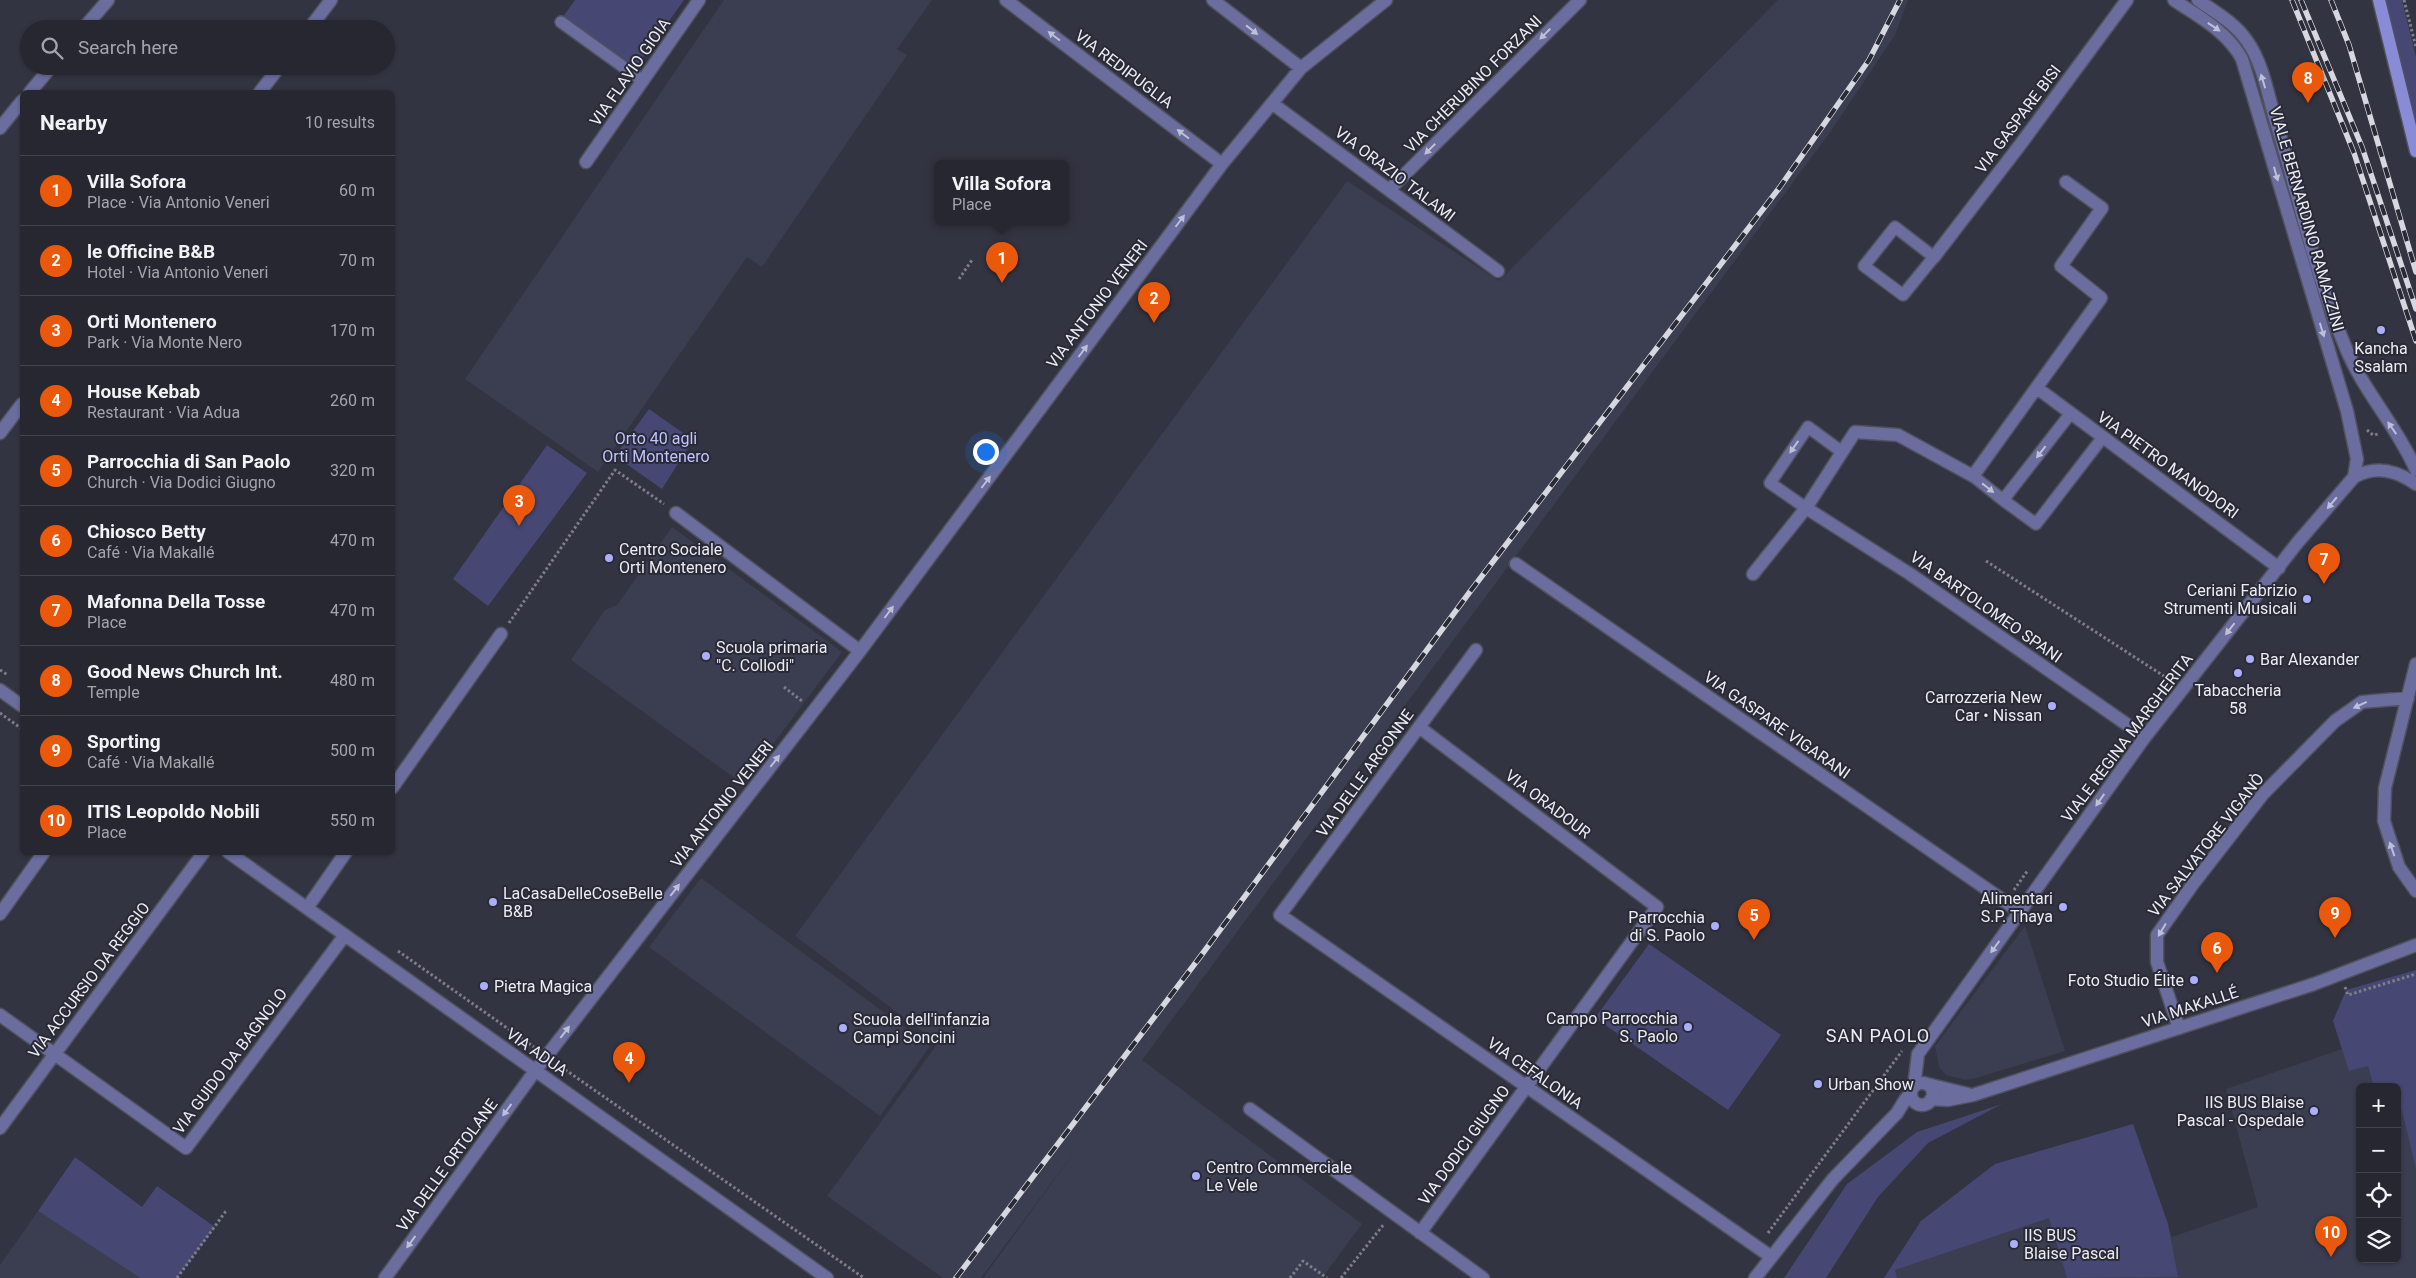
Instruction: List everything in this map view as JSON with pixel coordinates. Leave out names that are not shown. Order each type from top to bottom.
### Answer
[{"type":"main road","points":[[2379,0],[2416,151]]},
{"type":"street","points":[[91,20],[108,0]]},
{"type":"street","points":[[316,20],[331,0]]},
{"type":"street","name":"VIA FLAVIO GIOIA","points":[[586,162],[699,0]]},
{"type":"street","name":"VIA REDIPUGLIA","points":[[1006,0],[1222,164]]},
{"type":"street","points":[[1213,0],[1301,68]]},
{"type":"street","name":"VIA ANTONIO VENERI","points":[[535,1070],[860,651],[1222,164],[1301,68],[1386,0]]},
{"type":"street","name":"VIA CHERUBINO FORZANI","points":[[1389,190],[1580,0]]},
{"type":"street","name":"VIA GASPARE BISI","points":[[1934,257],[2020,145],[2127,0]]},
{"type":"street","name":"VIALE BERNARDINO RAMAZZINI","points":[[2174,0],[2222,32],[2236,48],[2242,59],[2347,411],[2357,459],[2354,477]]},
{"type":"street","name":"VIALE BERNARDINO RAMAZZINI","points":[[2198,0],[2240,32],[2253,51],[2279,132],[2324,290],[2345,347],[2358,375],[2406,449],[2416,470]]},
{"type":"street","points":[[32,90],[44,75]]},
{"type":"street","points":[[262,90],[273,75]]},
{"type":"street","points":[[0,128],[20,103]]},
{"type":"street","name":"VIA ORAZIO TALAMI","points":[[1273,104],[1498,271]]},
{"type":"street","points":[[1753,574],[1806,508],[1855,432],[1898,435],[1974,476],[2101,298],[2061,266],[2102,208],[2066,182]]},
{"type":"street","name":"VIA PIETRO MANODORI","points":[[2037,388],[2279,568]]},
{"type":"street","points":[[0,434],[20,407]]},
{"type":"street","points":[[2354,477],[2366,471],[2392,470],[2416,484]]},
{"type":"street","name":"VIALE REGINA MARGHERITA","points":[[1918,1088],[1914,1070],[1918,1054],[2145,737],[2354,477]]},
{"type":"street","name":"VIA BARTOLOMEO SPANI","points":[[1806,508],[1910,574],[2145,737]]},
{"type":"street","points":[[676,513],[860,651]]},
{"type":"street","name":"VIA GASPARE VIGARANI","points":[[1516,564],[2020,912]]},
{"type":"street","points":[[395,784],[502,634]]},
{"type":"street","name":"VIA DELLE ARGONNE","points":[[1280,915],[1476,650]]},
{"type":"street","points":[[2416,664],[2385,788],[2384,821],[2399,868],[2416,891]]},
{"type":"street","points":[[0,690],[20,705]]},
{"type":"street","name":"VIA SALVATORE VIGANÒ","points":[[2179,1028],[2157,962],[2158,935],[2193,884],[2264,794],[2335,721],[2362,702],[2408,698]]},
{"type":"street","name":"VIA ORADOUR","points":[[1419,728],[1657,907]]},
{"type":"street","points":[[0,914],[42,855]]},
{"type":"street","name":"VIA ACCURSIO DA REGGIO","points":[[0,1128],[202,855]]},
{"type":"street","name":"VIA ADUA","points":[[232,855],[827,1278]]},
{"type":"street","points":[[307,908],[344,855]]},
{"type":"street","name":"VIA DODICI GIUGNO","points":[[1420,1233],[1657,907]]},
{"type":"street","name":"VIA CEFALONIA","points":[[1280,915],[1770,1256]]},
{"type":"street","name":"VIA GUIDO DA BAGNOLO","points":[[54,1053],[186,1148],[344,935]]},
{"type":"street","name":"VIA MAKALLÉ","points":[[1931,1099],[1948,1100],[1973,1095],[2314,984],[2416,945]]},
{"type":"street","points":[[0,1015],[54,1053]]},
{"type":"street","name":"VIA DELLE ORTOLANE","points":[[385,1278],[535,1070]]},
{"type":"street","points":[[1918,1088],[1973,1095]]},
{"type":"street","points":[[1918,1088],[1913,1100],[1919,1104]]},
{"type":"street","points":[[1755,1278],[1770,1256],[1832,1179],[1897,1113],[1905,1100],[1918,1088],[1932,1089],[1931,1099],[1926,1104],[1919,1104],[1897,1113]]},
{"type":"street","points":[[1250,1109],[1483,1278]]},
{"type":"lane","points":[[561,22],[643,81]]},
{"type":"lane","name":"VIA GASPARE BISI","points":[[1895,226],[1934,257],[1903,295],[1864,266],[1895,226]]},
{"type":"lane","points":[[2003,500],[2070,413]]},
{"type":"lane","points":[[1806,508],[1770,483],[1808,427],[1842,452]]},
{"type":"lane","points":[[1974,476],[2036,524],[2103,437]]},
{"type":"path","points":[[2404,0],[2416,47]]},
{"type":"path","points":[[958,279],[972,260]]},
{"type":"path","points":[[2363,425],[2373,435],[2385,432]]},
{"type":"path","points":[[502,634],[615,470],[676,513]]},
{"type":"path","points":[[1986,560],[2183,688]]},
{"type":"path","points":[[784,687],[814,710]]},
{"type":"path","points":[[0,713],[20,728]]},
{"type":"path","points":[[2006,903],[2033,864]]},
{"type":"path","points":[[1758,1248],[1905,1047]]},
{"type":"path","points":[[177,1278],[226,1212]]},
{"type":"path","points":[[1340,1278],[1392,1212]]},
{"type":"path","points":[[1290,1278],[1303,1261],[1326,1278]]},
{"type":"shaded area","points":[[724,0],[932,0],[897,49],[907,55],[762,267],[747,257],[598,472],[465,379]]},
{"type":"shaded area","points":[[1778,0],[1908,0],[1895,35],[1831,131],[1142,1060],[1362,1224],[1322,1278],[983,1278],[1081,1143],[981,1278],[943,1278],[827,1196],[938,1043],[795,936],[1347,181],[1499,281]]},
{"type":"shaded area","name":"Scuola primaria \"C. Collodi\"","points":[[672,527],[842,652],[743,784],[571,660],[605,610],[617,605]]},
{"type":"shaded area","points":[[701,878],[930,1046],[880,1116],[649,947]]},
{"type":"shaded area","points":[[2025,926],[2065,1051],[1976,1078],[1965,1080],[1946,1075],[1939,1067],[1935,1046]]},
{"type":"shaded area","points":[[2416,977],[2416,1278],[1884,1278],[1921,1221],[1995,1164],[2133,1124],[2172,1237],[2258,1207],[2226,1089],[2342,1049],[2333,1021]]},
{"type":"shaded area","points":[[38,1211],[140,1278],[0,1278],[0,1265]]},
{"type":"green space","points":[[575,0],[684,0],[634,70],[562,18]]},
{"type":"green space","points":[[2386,0],[2402,0],[2416,57],[2416,122]]},
{"type":"green space","name":"Orto 40 agli Orti Montenero","points":[[649,409],[693,440],[662,489],[615,456]]},
{"type":"green space","points":[[547,445],[587,473],[488,606],[453,579]]},
{"type":"green space","name":"Campo Parrocchia S. Paolo","points":[[1649,944],[1781,1035],[1728,1110],[1595,1018]]},
{"type":"green space","points":[[2416,970],[2416,1169],[2401,1111],[2401,1083],[2373,1083],[2368,1066],[2349,1071],[2333,1021],[2346,990]]},
{"type":"green space","points":[[2002,1104],[1928,1143],[1878,1197],[1826,1278],[1784,1278],[1847,1184],[1917,1132]]},
{"type":"green space","points":[[2133,1124],[2168,1224],[2178,1277],[2067,1278],[2049,1218],[1895,1270],[1897,1278],[1884,1278],[1921,1221],[1995,1164]]},
{"type":"green space","points":[[75,1157],[142,1207],[157,1186],[215,1227],[177,1278],[140,1278],[38,1211]]},
{"type":"railway","points":[[956,1278],[1200,957],[1469,593],[1780,187],[1869,60],[1900,0]]},
{"type":"railway","points":[[2292,0],[2354,153],[2416,341]]},
{"type":"railway","points":[[2301,0],[2362,147],[2416,309]]},
{"type":"railway","points":[[2331,0],[2349,45],[2416,272]]},
{"type":"place","name":"Good News Church Int.","points":[[2308,103]]},
{"type":"place","name":"Villa Sofora","points":[[1002,283]]},
{"type":"place","name":"le Officine B&B","points":[[1154,323]]},
{"type":"place","name":"Kancha Ssalam","points":[[2381,330]]},
{"type":"place","name":"Orti Montenero","points":[[519,526]]},
{"type":"place","name":"Centro Sociale Orti Montenero","points":[[609,558]]},
{"type":"place","name":"Mafonna Della Tosse","points":[[2324,584]]},
{"type":"place","name":"Ceriani Fabrizio Strumenti Musicali","points":[[2307,599]]},
{"type":"place","name":"Scuola primaria \"C. Collodi\"","points":[[706,656]]},
{"type":"place","name":"Bar Alexander","points":[[2250,659]]},
{"type":"place","name":"Tabaccheria 58","points":[[2238,673]]},
{"type":"place","name":"Carrozzeria New Car • Nissan","points":[[2052,706]]},
{"type":"place","name":"LaCasaDelleCoseBelle B&B","points":[[493,902]]},
{"type":"place","name":"Alimentari S.P. Thaya","points":[[2063,907]]},
{"type":"place","name":"Parrocchia di S. Paolo","points":[[1715,926]]},
{"type":"place","name":"Sporting","points":[[2335,938]]},
{"type":"place","name":"Parrocchia di San Paolo","points":[[1754,940]]},
{"type":"place","name":"Chiosco Betty","points":[[2217,973]]},
{"type":"place","name":"Foto Studio Élite","points":[[2194,980]]},
{"type":"place","name":"Pietra Magica","points":[[484,986]]},
{"type":"place","name":"Campo Parrocchia S. Paolo","points":[[1688,1027]]},
{"type":"place","name":"Scuola dell'infanzia Campi Soncini","points":[[843,1028]]},
{"type":"place","name":"House Kebab","points":[[629,1083]]},
{"type":"place","name":"Urban Show","points":[[1818,1084]]},
{"type":"place","name":"IIS BUS Blaise Pascal - Ospedale","points":[[2314,1111]]},
{"type":"place","name":"Centro Commerciale Le Vele","points":[[1196,1176]]},
{"type":"place","name":"IIS BUS Blaise Pascal","points":[[2014,1244]]},
{"type":"place","name":"ITIS Leopoldo Nobili","points":[[2331,1257]]},
{"type":"district","name":"SAN PAOLO","points":[[1878,1035]]}]
